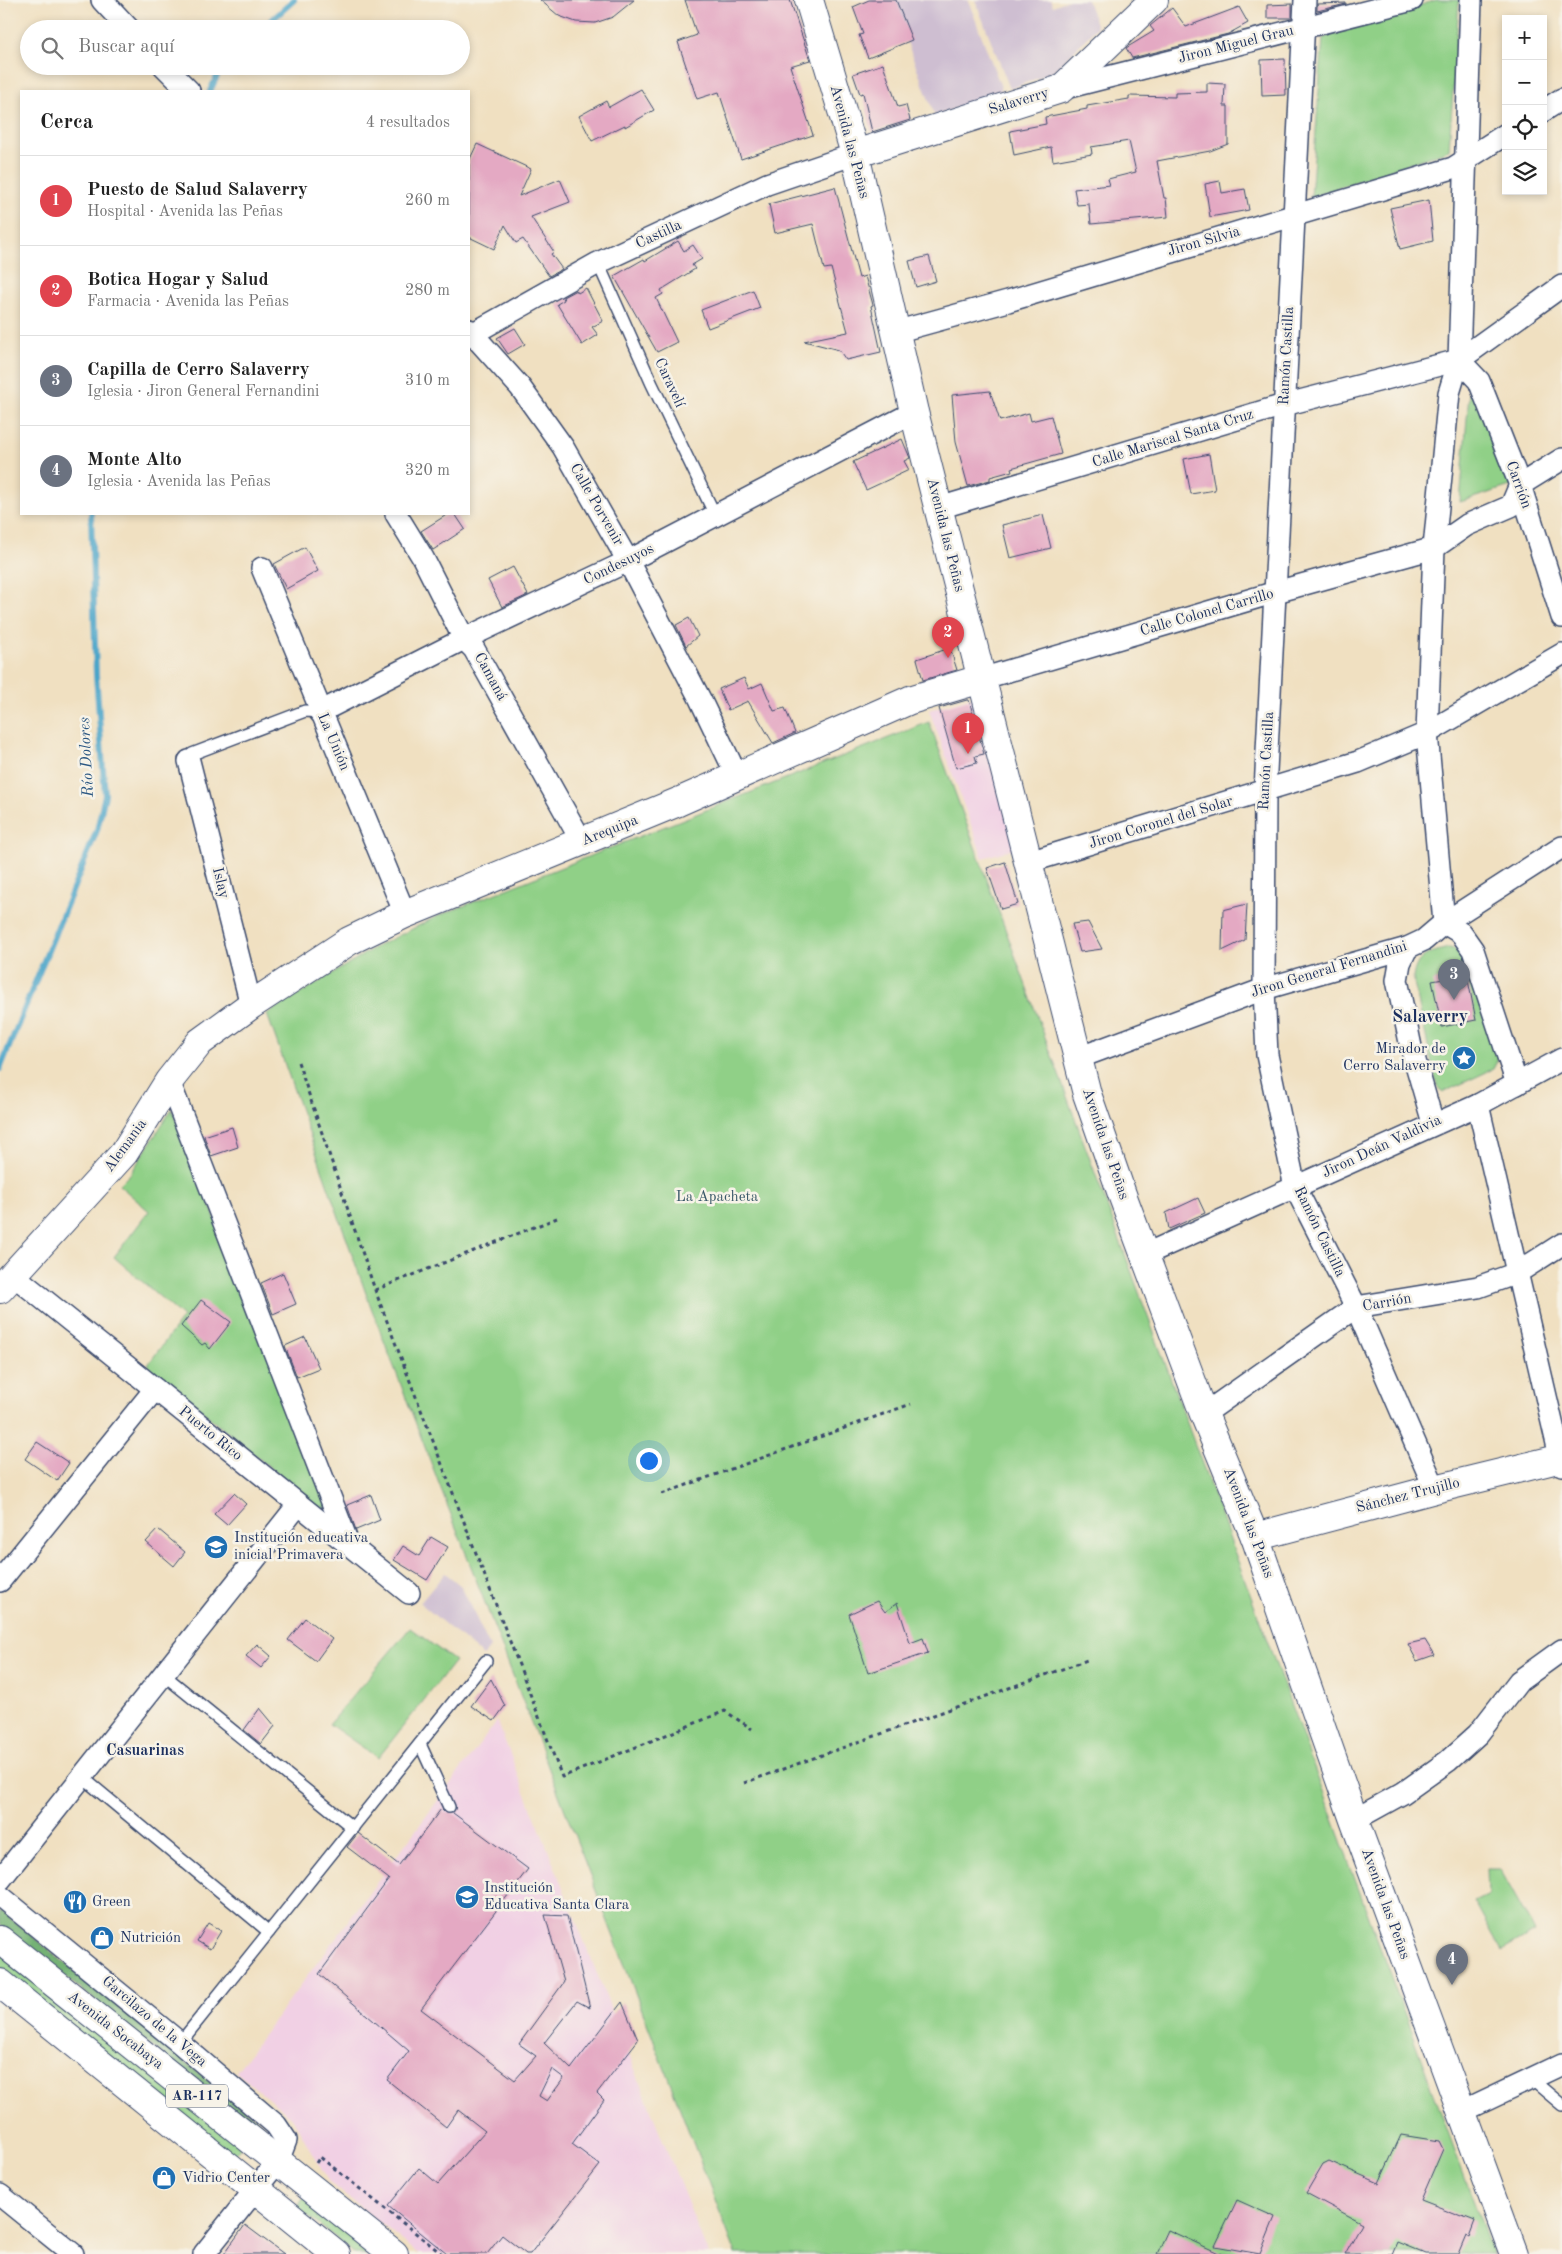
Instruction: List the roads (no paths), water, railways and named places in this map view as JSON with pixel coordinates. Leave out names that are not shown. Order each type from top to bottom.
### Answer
[{"type":"street","points":[[102,0],[121,20]]},
{"type":"street","name":"Avenida las Peñas","points":[[809,0],[855,154],[914,412],[1078,1058],[1099,1130],[1204,1414],[1255,1537],[1354,1820],[1514,2254]]},
{"type":"street","name":"Salaverry","points":[[855,154],[1060,89],[1154,0]]},
{"type":"street","name":"Ramón Castilla","points":[[1305,0],[1265,791],[1264,989],[1267,1055],[1295,1187],[1356,1307],[1435,1489]]},
{"type":"street","name":"Jiron Miguel Grau","points":[[1060,89],[1412,0]]},
{"type":"street","points":[[1471,0],[1459,360],[1449,393],[1434,548],[1427,733],[1444,923],[1461,934],[1473,950],[1517,1084]]},
{"type":"street","points":[[173,75],[185,87]]},
{"type":"street","points":[[1547,108],[1562,99]]},
{"type":"street","name":"Jiron Silvia","points":[[895,332],[1294,217],[1453,168],[1502,136]]},
{"type":"street","name":"Castilla","points":[[471,332],[598,262],[767,184],[855,154]]},
{"type":"street","name":"Calle Mariscal Santa Cruz","points":[[939,508],[1284,405],[1459,360],[1562,286]]},
{"type":"street","name":"Calle Porvenir","points":[[471,332],[520,387],[563,447],[628,561],[700,699],[737,776]]},
{"type":"street","name":"Carrión","points":[[1459,360],[1479,381],[1520,485],[1562,617]]},
{"type":"street","name":"Condesuyos","points":[[320,712],[628,561],[914,412]]},
{"type":"street","points":[[1520,485],[1562,460]]},
{"type":"street","name":"Calle Colonel Carrillo","points":[[981,679],[1276,592],[1434,548],[1467,525],[1511,506],[1520,485]]},
{"type":"street","name":"Camaná","points":[[397,515],[422,558],[464,640],[474,648],[582,842]]},
{"type":"street","name":"La Unión","points":[[262,568],[405,914]]},
{"type":"street","name":"Jiron Coronel del Solar","points":[[1029,862],[1358,762],[1427,733],[1562,654]]},
{"type":"street","name":"Arequipa","points":[[251,1005],[349,941],[405,914],[582,842],[910,700],[981,679]]},
{"type":"street","name":"Islay","points":[[188,761],[251,1005]]},
{"type":"street","name":"Jiron General Fernandini","points":[[1078,1058],[1264,989],[1407,948],[1424,940],[1444,923],[1562,847]]},
{"type":"street","points":[[1407,948],[1400,963],[1397,980],[1411,1047],[1433,1123]]},
{"type":"street","name":"Alemania","points":[[6,1282],[124,1153],[169,1081],[200,1042],[251,1005]]},
{"type":"street","name":"Jiron Deán Valdivia","points":[[1144,1255],[1433,1123],[1478,1105],[1562,1059]]},
{"type":"street","points":[[169,1081],[348,1543]]},
{"type":"street","points":[[1478,1105],[1562,1461]]},
{"type":"street","name":"Carrión","points":[[1204,1414],[1356,1307],[1478,1287],[1517,1273],[1562,1244]]},
{"type":"street","name":"Puerto Rico","points":[[6,1282],[155,1389],[409,1593]]},
{"type":"street","points":[[0,1582],[155,1389]]},
{"type":"street","name":"Sánchez Trujillo","points":[[1255,1537],[1435,1489],[1562,1461]]},
{"type":"street","points":[[0,1880],[298,1505]]},
{"type":"street","points":[[1354,1820],[1404,1792],[1448,1761],[1478,1734],[1520,1680],[1562,1650]]},
{"type":"street","name":"Garcilazo de la Vega","points":[[0,1896],[180,2043],[276,2125],[286,2140],[278,2161]]},
{"type":"street","name":"Avenida Socabaya","points":[[0,1940],[394,2254]]},
{"type":"street","name":"AR-117","points":[[0,1983],[336,2254]]},
{"type":"street","points":[[1461,2112],[1562,2064]]},
{"type":"street","points":[[204,2254],[278,2161]]},
{"type":"street","points":[[0,2195],[74,2254]]},
{"type":"lane","name":"Caravelí","points":[[598,262],[715,515]]},
{"type":"lane","points":[[188,761],[192,754],[305,711],[320,712]]},
{"type":"lane","points":[[180,2043],[486,1661]]},
{"type":"lane","points":[[164,1675],[353,1828]]},
{"type":"lane","points":[[420,1744],[450,1807]]},
{"type":"lane","points":[[82,1778],[269,1932]]},
{"type":"lane","points":[[1530,2078],[1562,2106]]},
{"type":"waterway","name":"Río Dolores","points":[[272,20],[294,0]]},
{"type":"waterway","name":"Río Dolores","points":[[210,90],[218,75]]},
{"type":"waterway","name":"Río Dolores","points":[[0,1069],[97,830],[105,795],[96,675],[91,515]]},
{"type":"place","name":"Botica Hogar y Salud","points":[[948,658]]},
{"type":"place","name":"Puesto de Salud Salaverry","points":[[968,754]]},
{"type":"place","name":"Capilla de Cerro Salaverry","points":[[1454,1000]]},
{"type":"place","name":"Mirador de Cerro Salaverry","points":[[1464,1058]]},
{"type":"place","name":"Institución educativa inicial Primavera","points":[[216,1547]]},
{"type":"place","name":"Institución Educativa Santa Clara","points":[[467,1897]]},
{"type":"place","name":"Green","points":[[75,1902]]},
{"type":"place","name":"Nutrición","points":[[102,1938]]},
{"type":"place","name":"Monte Alto","points":[[1452,1985]]},
{"type":"place","name":"Vidrio Center","points":[[164,2178]]},
{"type":"district","name":"Salaverry","points":[[1430,1017]]},
{"type":"district","name":"Casuarinas","points":[[145,1751]]},
{"type":"park label","name":"La Apacheta","points":[[717,1197]]}]
